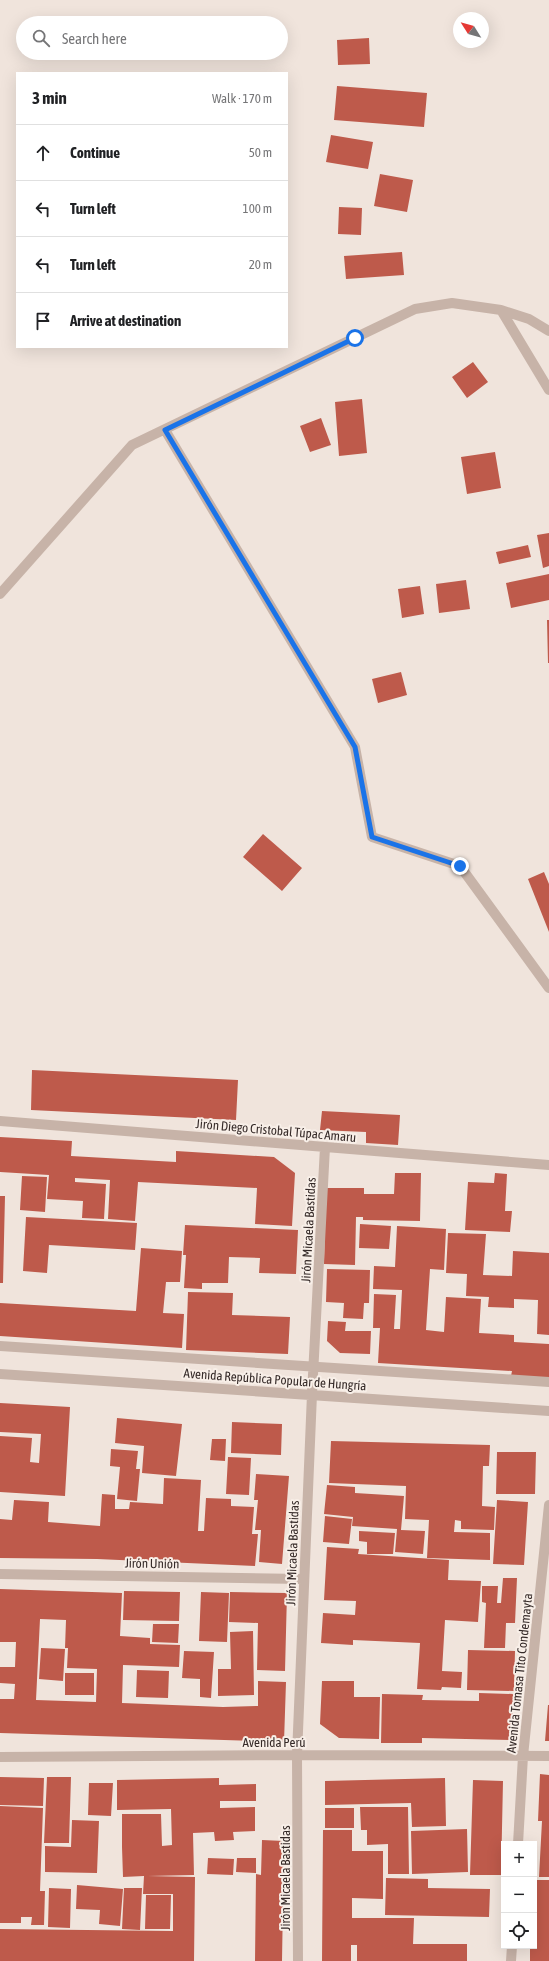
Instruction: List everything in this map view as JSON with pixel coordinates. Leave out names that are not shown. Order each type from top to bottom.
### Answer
[{"type":"street","points":[[0,594],[132,445],[415,309],[452,303],[501,310],[529,319],[549,331]]},
{"type":"street","points":[[501,310],[549,390]]},
{"type":"street","points":[[165,430],[355,747],[372,837],[460,866],[549,988]]},
{"type":"street","name":"Jirón Diego Cristobal Túpac Amaru","points":[[0,1121],[549,1165]]},
{"type":"street","name":"Jirón Micaela Bastidas","points":[[298,1961],[297,1755],[303,1579],[325,1147]]},
{"type":"street","name":"Avenida República Popular de Hungría","points":[[0,1346],[549,1382]]},
{"type":"street","name":"Avenida República Popular de Hungría","points":[[0,1374],[549,1410]]},
{"type":"street","name":"Avenida Tomasa Tito Condemayta","points":[[518,1841],[523,1756],[549,1505]]},
{"type":"street","name":"Jirón Unión","points":[[0,1574],[303,1579]]},
{"type":"street","name":"Avenida Perú","points":[[0,1757],[297,1755],[549,1756]]},
{"type":"street","points":[[511,1961],[512,1949]]},
{"type":"building","points":[[369,38],[370,64],[338,65],[337,40]]},
{"type":"building","points":[[337,86],[427,93],[424,127],[334,120]]},
{"type":"building","points":[[331,135],[373,142],[368,169],[326,162]]},
{"type":"building","points":[[380,174],[413,180],[407,212],[374,206]]},
{"type":"building","points":[[339,207],[362,208],[361,235],[338,234]]},
{"type":"building","points":[[402,252],[404,275],[346,279],[344,256]]},
{"type":"building","points":[[473,362],[488,382],[467,398],[452,377]]},
{"type":"building","points":[[362,399],[367,453],[339,456],[335,402]]},
{"type":"building","points":[[321,418],[331,445],[310,452],[300,426]]},
{"type":"building","points":[[495,452],[501,488],[467,494],[461,457]]},
{"type":"building","points":[[549,533],[549,566],[543,568],[537,535]]},
{"type":"building","points":[[528,545],[531,557],[499,564],[496,552]]},
{"type":"building","points":[[549,574],[549,600],[511,608],[506,583]]},
{"type":"building","points":[[466,580],[470,609],[439,613],[436,584]]},
{"type":"building","points":[[420,586],[424,614],[402,618],[398,589]]},
{"type":"building","points":[[547,620],[549,620],[549,663],[548,663]]},
{"type":"building","points":[[401,672],[407,695],[378,703],[372,679]]},
{"type":"building","points":[[263,834],[302,868],[282,891],[243,857]]},
{"type":"building","points":[[544,872],[549,884],[549,932],[528,879]]},
{"type":"building","points":[[32,1070],[238,1080],[236,1120],[31,1110]]},
{"type":"building","points":[[322,1111],[400,1115],[398,1145],[366,1143],[366,1132],[320,1130]]},
{"type":"building","points":[[0,1137],[72,1141],[71,1156],[176,1162],[176,1151],[274,1157],[295,1173],[292,1226],[255,1224],[257,1188],[138,1182],[135,1221],[108,1219],[110,1180],[75,1178],[75,1182],[106,1184],[104,1219],[82,1218],[83,1201],[47,1199],[49,1175],[0,1172]]},
{"type":"building","points":[[395,1173],[421,1173],[420,1221],[363,1220],[363,1217],[356,1217],[355,1265],[324,1264],[326,1188],[364,1188],[364,1194],[394,1194]]},
{"type":"building","points":[[495,1173],[507,1174],[505,1211],[512,1211],[510,1232],[465,1230],[468,1182],[494,1183]]},
{"type":"building","points":[[22,1176],[47,1177],[45,1212],[20,1210]]},
{"type":"building","points":[[0,1196],[5,1196],[3,1283],[0,1283]]},
{"type":"building","points":[[26,1217],[137,1223],[135,1250],[49,1245],[47,1273],[23,1271]]},
{"type":"building","points":[[360,1224],[391,1226],[389,1249],[359,1248]]},
{"type":"building","points":[[185,1225],[298,1230],[296,1274],[259,1273],[260,1258],[229,1257],[228,1283],[202,1283],[202,1289],[184,1288],[186,1255],[183,1255]]},
{"type":"building","points":[[397,1226],[446,1229],[444,1270],[430,1269],[426,1330],[444,1332],[446,1297],[481,1299],[479,1333],[514,1335],[514,1342],[549,1344],[549,1378],[511,1376],[512,1371],[378,1363],[380,1328],[373,1328],[374,1294],[396,1295],[394,1329],[400,1329],[402,1290],[373,1289],[374,1266],[395,1267]]},
{"type":"building","points":[[448,1233],[486,1234],[483,1275],[512,1276],[513,1251],[549,1253],[549,1335],[537,1334],[538,1300],[514,1299],[514,1308],[488,1307],[489,1297],[466,1296],[467,1274],[446,1273]]},
{"type":"building","points":[[141,1248],[182,1251],[180,1282],[166,1282],[163,1313],[184,1314],[182,1348],[0,1336],[0,1303],[136,1311]]},
{"type":"building","points":[[327,1269],[370,1270],[369,1303],[364,1303],[363,1319],[343,1318],[344,1303],[326,1302]]},
{"type":"building","points":[[188,1292],[233,1293],[232,1315],[290,1317],[288,1354],[186,1350]]},
{"type":"building","points":[[328,1321],[346,1322],[345,1331],[371,1331],[370,1354],[340,1353],[327,1341]]},
{"type":"building","points":[[0,1403],[70,1407],[65,1496],[0,1492],[0,1436],[32,1438],[30,1462],[39,1463],[41,1434],[0,1432]]},
{"type":"building","points":[[117,1418],[182,1424],[176,1476],[142,1473],[144,1446],[115,1443]]},
{"type":"building","points":[[232,1422],[282,1424],[281,1455],[231,1453]]},
{"type":"building","points":[[212,1439],[226,1439],[225,1461],[210,1460]]},
{"type":"building","points":[[331,1441],[490,1445],[489,1466],[483,1466],[482,1506],[495,1507],[494,1530],[461,1529],[461,1521],[455,1520],[454,1532],[490,1533],[490,1560],[427,1558],[429,1520],[405,1519],[406,1486],[329,1483]]},
{"type":"building","points":[[111,1449],[138,1451],[136,1469],[140,1469],[137,1501],[117,1499],[120,1467],[110,1466]]},
{"type":"building","points":[[497,1452],[536,1452],[535,1494],[496,1494]]},
{"type":"building","points":[[228,1457],[251,1458],[249,1495],[226,1494]]},
{"type":"building","points":[[256,1474],[289,1476],[282,1564],[259,1562],[261,1530],[255,1530],[258,1500],[254,1500]]},
{"type":"building","points":[[164,1478],[201,1480],[198,1531],[204,1531],[206,1498],[231,1499],[231,1506],[254,1507],[252,1534],[258,1534],[255,1566],[97,1559],[0,1558],[0,1519],[12,1520],[14,1500],[49,1502],[48,1522],[100,1526],[102,1494],[115,1495],[115,1509],[129,1509],[130,1502],[163,1504]]},
{"type":"building","points":[[327,1485],[355,1487],[355,1493],[404,1496],[401,1530],[425,1531],[423,1554],[395,1552],[397,1529],[352,1526],[353,1517],[324,1514]]},
{"type":"building","points":[[497,1500],[528,1502],[524,1565],[493,1564]]},
{"type":"building","points":[[325,1516],[352,1519],[349,1544],[323,1542]]},
{"type":"building","points":[[359,1531],[395,1533],[393,1554],[367,1554],[367,1542],[359,1541]]},
{"type":"building","points":[[327,1547],[359,1549],[358,1554],[449,1560],[448,1580],[481,1581],[478,1622],[445,1620],[442,1671],[462,1672],[461,1688],[442,1687],[441,1690],[417,1689],[420,1643],[353,1640],[353,1645],[321,1643],[323,1613],[355,1615],[356,1601],[324,1600]]},
{"type":"building","points":[[503,1578],[517,1578],[515,1623],[506,1623],[505,1648],[484,1648],[486,1603],[482,1602],[482,1586],[498,1586],[497,1603],[501,1603]]},
{"type":"building","points":[[0,1589],[122,1593],[120,1636],[150,1638],[150,1644],[180,1645],[179,1667],[123,1665],[122,1703],[223,1707],[258,1706],[258,1681],[286,1682],[284,1742],[0,1733],[0,1699],[14,1699],[15,1684],[0,1683],[0,1667],[15,1667],[16,1642],[0,1642]],"holes":[[[40,1619],[66,1620],[65,1648],[68,1648],[67,1668],[97,1669],[96,1702],[36,1700]]]},
{"type":"building","points":[[124,1591],[180,1592],[179,1621],[123,1620]]},
{"type":"building","points":[[201,1592],[229,1593],[227,1642],[199,1641]]},
{"type":"building","points":[[230,1592],[287,1593],[285,1671],[257,1670],[258,1623],[229,1622]]},
{"type":"building","points":[[153,1624],[179,1624],[178,1643],[152,1642]]},
{"type":"building","points":[[253,1631],[254,1695],[218,1696],[218,1669],[231,1669],[230,1632]]},
{"type":"building","points":[[41,1648],[65,1649],[63,1681],[39,1679]]},
{"type":"building","points":[[468,1650],[515,1651],[514,1691],[467,1690]]},
{"type":"building","points":[[184,1651],[214,1652],[211,1698],[200,1697],[200,1679],[182,1678]]},
{"type":"building","points":[[137,1670],[169,1671],[168,1698],[136,1697]]},
{"type":"building","points":[[65,1673],[94,1673],[94,1695],[65,1695]]},
{"type":"building","points":[[322,1681],[354,1681],[354,1697],[380,1697],[379,1739],[339,1738],[320,1724]]},
{"type":"building","points":[[479,1693],[513,1694],[513,1740],[422,1738],[422,1743],[381,1743],[382,1694],[423,1695],[422,1700],[479,1701]]},
{"type":"building","points":[[548,1705],[549,1741],[545,1741]]},
{"type":"building","points":[[540,1774],[549,1775],[549,1877],[539,1877],[542,1821],[538,1821]]},
{"type":"building","points":[[0,1777],[44,1778],[43,1806],[0,1805]]},
{"type":"building","points":[[47,1777],[71,1777],[69,1843],[44,1843]]},
{"type":"building","points":[[219,1778],[219,1785],[256,1784],[256,1801],[220,1801],[220,1808],[255,1807],[255,1831],[233,1832],[234,1840],[215,1841],[214,1832],[193,1833],[194,1875],[148,1876],[195,1877],[194,1961],[0,1961],[0,1929],[173,1931],[173,1894],[143,1894],[144,1876],[123,1877],[122,1847],[122,1814],[161,1814],[162,1846],[172,1845],[171,1809],[117,1810],[117,1780]]},
{"type":"building","points":[[445,1778],[446,1826],[412,1827],[411,1803],[325,1805],[325,1781]]},
{"type":"building","points":[[473,1780],[503,1781],[501,1875],[470,1875]]},
{"type":"building","points":[[89,1783],[113,1783],[111,1816],[88,1815]]},
{"type":"building","points":[[0,1806],[43,1808],[40,1891],[45,1891],[44,1925],[31,1925],[32,1917],[21,1917],[21,1923],[0,1923]]},
{"type":"building","points":[[360,1807],[408,1807],[409,1874],[388,1874],[388,1844],[367,1845],[367,1830],[361,1830]]},
{"type":"building","points":[[325,1808],[354,1808],[354,1828],[325,1828]]},
{"type":"building","points":[[72,1820],[99,1821],[97,1873],[45,1872],[45,1846],[71,1847]]},
{"type":"building","points":[[467,1829],[468,1872],[412,1874],[411,1831]]},
{"type":"building","points":[[323,1830],[352,1830],[352,1851],[383,1851],[383,1899],[352,1898],[352,1918],[414,1918],[413,1944],[467,1944],[467,1961],[357,1961],[357,1945],[351,1945],[351,1961],[322,1961]]},
{"type":"building","points":[[262,1840],[284,1841],[282,1961],[255,1961],[256,1874],[261,1875]]},
{"type":"building","points":[[208,1858],[234,1859],[233,1875],[207,1874]]},
{"type":"building","points":[[237,1858],[256,1858],[256,1873],[236,1872]]},
{"type":"building","points":[[386,1878],[428,1879],[428,1888],[490,1889],[489,1917],[385,1915]]},
{"type":"building","points":[[537,1880],[549,1880],[549,1961],[530,1961],[530,1949],[537,1949]]},
{"type":"building","points":[[77,1885],[123,1889],[120,1926],[99,1924],[100,1910],[76,1909]]},
{"type":"building","points":[[49,1888],[71,1889],[70,1928],[48,1927]]},
{"type":"building","points":[[124,1888],[142,1888],[140,1930],[122,1929]]},
{"type":"building","points":[[146,1895],[171,1895],[170,1929],[145,1929]]},
{"type":"route","points":[[355,338],[165,430],[355,747],[372,837],[460,866]]}]
